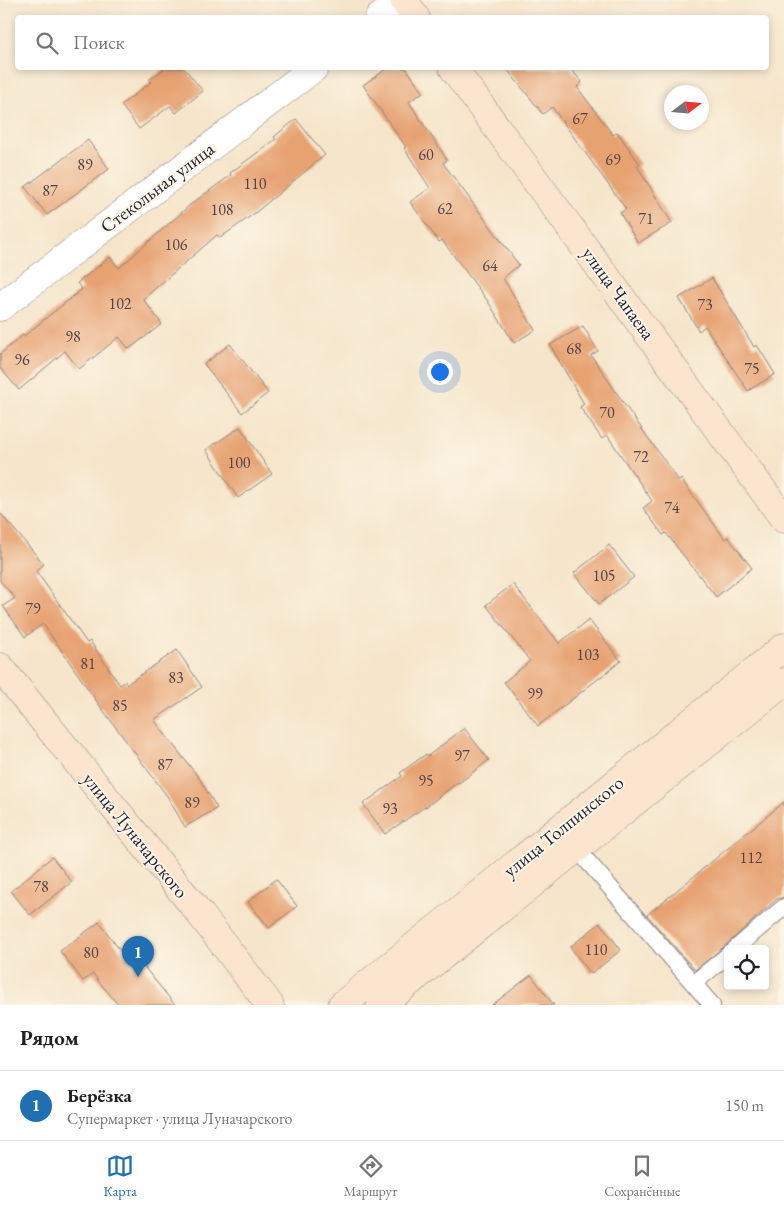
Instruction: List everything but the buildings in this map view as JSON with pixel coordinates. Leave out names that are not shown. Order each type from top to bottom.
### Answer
[{"type":"main road","points":[[403,0],[414,15]]},
{"type":"main road","name":"улица Чапаева","points":[[454,70],[784,519]]},
{"type":"main road","name":"улица Толпинского","points":[[342,1005],[784,647]]},
{"type":"main road","name":"улица Луначарского","points":[[0,667],[201,914],[270,1005]]},
{"type":"main road","name":"улица Толпинского","points":[[381,1005],[784,682]]},
{"type":"street","points":[[383,15],[403,0]]},
{"type":"street","name":"Стекольная улица","points":[[0,307],[311,70]]},
{"type":"lane","points":[[576,848],[712,1005]]},
{"type":"lane","points":[[740,945],[784,907]]},
{"type":"lane","points":[[694,983],[724,957]]},
{"type":"place","name":"Берёзка","points":[[138,977]]}]
